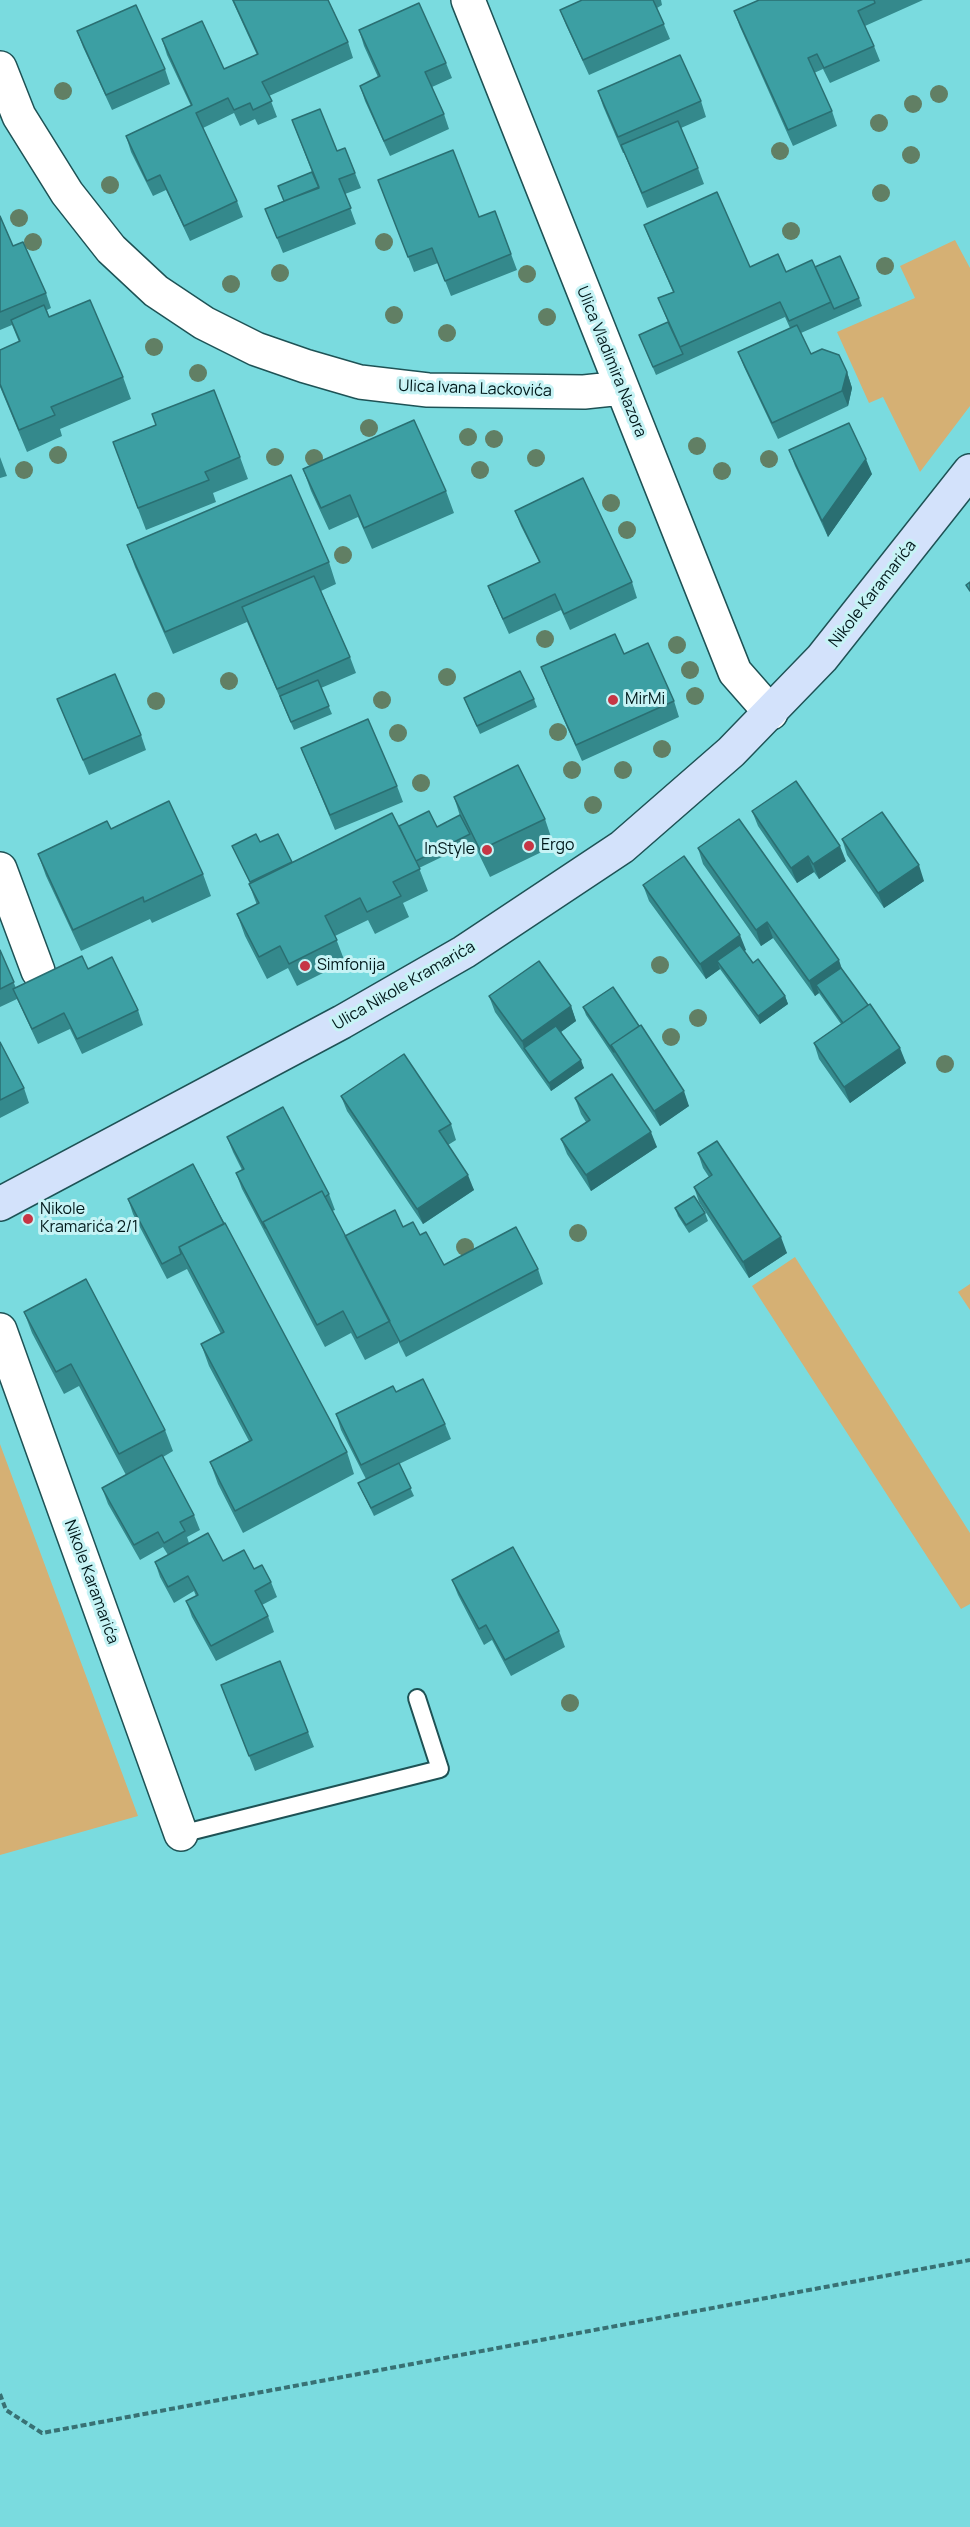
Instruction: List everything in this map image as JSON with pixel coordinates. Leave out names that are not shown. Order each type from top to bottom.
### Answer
[{"type":"main road","name":"Nikole Karamarića","points":[[771,713],[822,658],[970,471]]},
{"type":"main road","name":"Ulica Nikole Kramarića","points":[[0,1204],[342,1022],[464,952],[622,847],[771,713]]},
{"type":"street","name":"Ulica Vladimira Nazora","points":[[468,0],[735,672],[771,713]]},
{"type":"street","name":"Ulica Ivana Lackovića","points":[[0,68],[19,116],[67,193],[111,249],[156,291],[204,323],[256,349],[360,382],[428,390],[584,392],[622,388]]},
{"type":"street","points":[[0,869],[38,971]]},
{"type":"street","name":"Nikole Karamarića","points":[[0,1330],[181,1834]]},
{"type":"lane","points":[[181,1834],[440,1769],[417,1698]]},
{"type":"path","points":[[0,2394],[6,2410],[42,2433],[970,2260]]},
{"type":"shaded area","points":[[955,240],[970,268],[970,406],[920,472],[883,397],[869,403],[837,332],[915,298],[900,266]]},
{"type":"shaded area","points":[[795,1257],[970,1533],[970,1604],[961,1609],[752,1286]]},
{"type":"shaded area","points":[[970,1284],[970,1310],[958,1292]]},
{"type":"shaded area","points":[[0,1444],[138,1816],[0,1855]]},
{"type":"building","points":[[233,0],[328,0],[348,42],[262,82],[272,101],[253,110],[250,103],[234,110],[228,98],[196,113],[237,201],[184,226],[160,175],[147,181],[126,136],[192,105],[162,39],[202,21],[224,69],[258,54]]},
{"type":"building","points":[[582,0],[653,0],[664,24],[583,60],[560,10]]},
{"type":"building","points":[[759,0],[874,0],[875,3],[858,11],[874,46],[824,68],[817,54],[808,58],[832,111],[788,130],[734,11]]},
{"type":"building","points":[[419,3],[446,63],[425,72],[444,114],[384,141],[360,86],[380,76],[359,30]]},
{"type":"building","points":[[136,5],[165,69],[106,95],[77,31]]},
{"type":"building","points":[[680,55],[701,101],[618,137],[598,91]]},
{"type":"building","points":[[320,109],[337,151],[345,148],[355,173],[339,179],[351,208],[277,238],[265,209],[319,187],[292,120]]},
{"type":"building","points":[[678,121],[698,168],[642,193],[621,145]]},
{"type":"building","points":[[453,150],[479,217],[495,211],[511,254],[445,281],[432,248],[408,257],[378,180]]},
{"type":"building","points":[[312,172],[319,188],[284,201],[278,186]]},
{"type":"building","points":[[717,192],[750,267],[778,254],[786,272],[812,260],[831,302],[789,321],[780,302],[680,347],[658,298],[674,292],[644,225]]},
{"type":"building","points":[[0,216],[13,246],[23,242],[46,293],[0,312]]},
{"type":"building","points":[[840,256],[859,298],[834,309],[815,267]]},
{"type":"building","points":[[90,300],[123,377],[51,407],[55,415],[19,430],[0,384],[0,350],[20,341],[11,320],[44,305],[49,317]]},
{"type":"building","points":[[668,322],[683,354],[653,367],[639,335]]},
{"type":"building","points":[[797,325],[811,354],[822,349],[839,355],[847,372],[842,391],[772,423],[738,352]]},
{"type":"building","points":[[214,390],[240,457],[205,472],[209,480],[138,508],[113,442],[156,425],[152,414]]},
{"type":"building","points":[[414,420],[446,491],[364,528],[350,495],[321,508],[303,469]]},
{"type":"building","points":[[849,423],[866,459],[822,521],[789,450]]},
{"type":"building","points":[[291,475],[329,562],[165,632],[127,545]]},
{"type":"building","points":[[583,478],[632,582],[564,614],[555,594],[503,619],[488,586],[540,562],[515,511]]},
{"type":"building","points":[[314,576],[350,657],[277,689],[242,607]]},
{"type":"building","name":"MirMi","points":[[615,634],[624,654],[648,643],[674,701],[576,745],[541,667]]},
{"type":"building","points":[[520,671],[534,699],[477,726],[464,698]]},
{"type":"building","points":[[115,674],[141,735],[83,760],[57,699]]},
{"type":"building","points":[[318,680],[329,706],[291,722],[280,696]]},
{"type":"building","points":[[368,719],[397,786],[330,815],[301,748]]},
{"type":"building","points":[[518,765],[545,819],[480,850],[454,797]]},
{"type":"building","points":[[796,781],[840,846],[813,864],[808,856],[791,868],[752,811]]},
{"type":"building","points":[[169,801],[203,874],[144,902],[143,897],[73,930],[38,854],[107,821],[111,829]]},
{"type":"building","points":[[429,811],[437,827],[460,815],[470,834],[416,861],[399,826]]},
{"type":"building","points":[[882,812],[919,865],[878,893],[842,839]]},
{"type":"building","points":[[392,813],[420,869],[393,882],[401,896],[367,912],[360,898],[325,916],[337,940],[289,964],[280,946],[259,957],[237,914],[259,903],[249,884]]},
{"type":"building","points":[[739,819],[839,960],[809,981],[767,922],[756,930],[698,848]]},
{"type":"building","points":[[256,834],[260,842],[278,834],[292,862],[250,882],[232,846]]},
{"type":"building","points":[[684,856],[740,935],[700,964],[643,885]]},
{"type":"building","points":[[740,945],[753,963],[758,959],[785,996],[758,1016],[717,961]]},
{"type":"building","points":[[0,950],[14,982],[0,989]]},
{"type":"building","points":[[82,956],[88,969],[112,957],[138,1010],[77,1039],[64,1013],[32,1029],[13,989]]},
{"type":"building","points":[[539,961],[571,1006],[522,1041],[489,996]]},
{"type":"building","points":[[841,968],[868,1005],[843,1023],[816,985]]},
{"type":"building","points":[[613,987],[639,1026],[611,1045],[614,1052],[583,1007]]},
{"type":"building","points":[[870,1004],[900,1048],[844,1087],[814,1043]]},
{"type":"building","points":[[641,1025],[684,1091],[654,1111],[611,1045]]},
{"type":"building","points":[[556,1026],[581,1060],[549,1083],[524,1048]]},
{"type":"building","points":[[0,1042],[24,1088],[0,1100]]},
{"type":"building","points":[[404,1054],[451,1124],[439,1131],[468,1175],[417,1209],[341,1096]]},
{"type":"building","points":[[612,1074],[651,1132],[586,1175],[561,1139],[590,1120],[575,1098]]},
{"type":"building","points":[[283,1107],[329,1194],[325,1197],[322,1191],[263,1222],[265,1228],[236,1173],[244,1169],[227,1137]]},
{"type":"building","points":[[717,1141],[781,1237],[743,1262],[694,1187],[712,1175],[698,1153]]},
{"type":"building","points":[[193,1164],[224,1224],[179,1247],[181,1254],[162,1264],[128,1199]]},
{"type":"building","points":[[322,1191],[390,1321],[357,1338],[343,1311],[317,1325],[263,1222]]},
{"type":"building","points":[[694,1196],[705,1213],[686,1225],[675,1208]]},
{"type":"building","points":[[395,1210],[403,1227],[413,1222],[420,1235],[426,1232],[444,1265],[516,1227],[538,1269],[400,1342],[345,1236]]},
{"type":"building","points":[[225,1223],[347,1452],[235,1511],[210,1462],[252,1440],[201,1344],[224,1332],[179,1247]]},
{"type":"building","points":[[86,1279],[165,1430],[119,1454],[71,1364],[56,1372],[24,1312]]},
{"type":"building","points":[[423,1379],[445,1424],[361,1465],[336,1414],[393,1386],[396,1392]]},
{"type":"building","points":[[162,1455],[194,1515],[180,1522],[185,1531],[164,1543],[158,1532],[134,1545],[102,1488]]},
{"type":"building","points":[[399,1463],[411,1488],[371,1508],[358,1483]]},
{"type":"building","points":[[208,1533],[223,1561],[244,1550],[254,1569],[262,1565],[271,1582],[255,1591],[268,1616],[211,1646],[186,1601],[198,1595],[188,1576],[168,1587],[155,1562]]},
{"type":"building","points":[[513,1547],[559,1631],[505,1660],[486,1625],[479,1629],[452,1580]]},
{"type":"building","points":[[280,1661],[308,1732],[249,1756],[221,1685]]},
{"type":"place","name":"MirMi","points":[[613,700]]},
{"type":"place","name":"Ergo","points":[[529,846]]},
{"type":"place","name":"InStyle","points":[[487,850]]},
{"type":"place","name":"Simfonija","points":[[305,966]]},
{"type":"place","name":"Nikole Kramarića 2/1","points":[[28,1219]]}]
